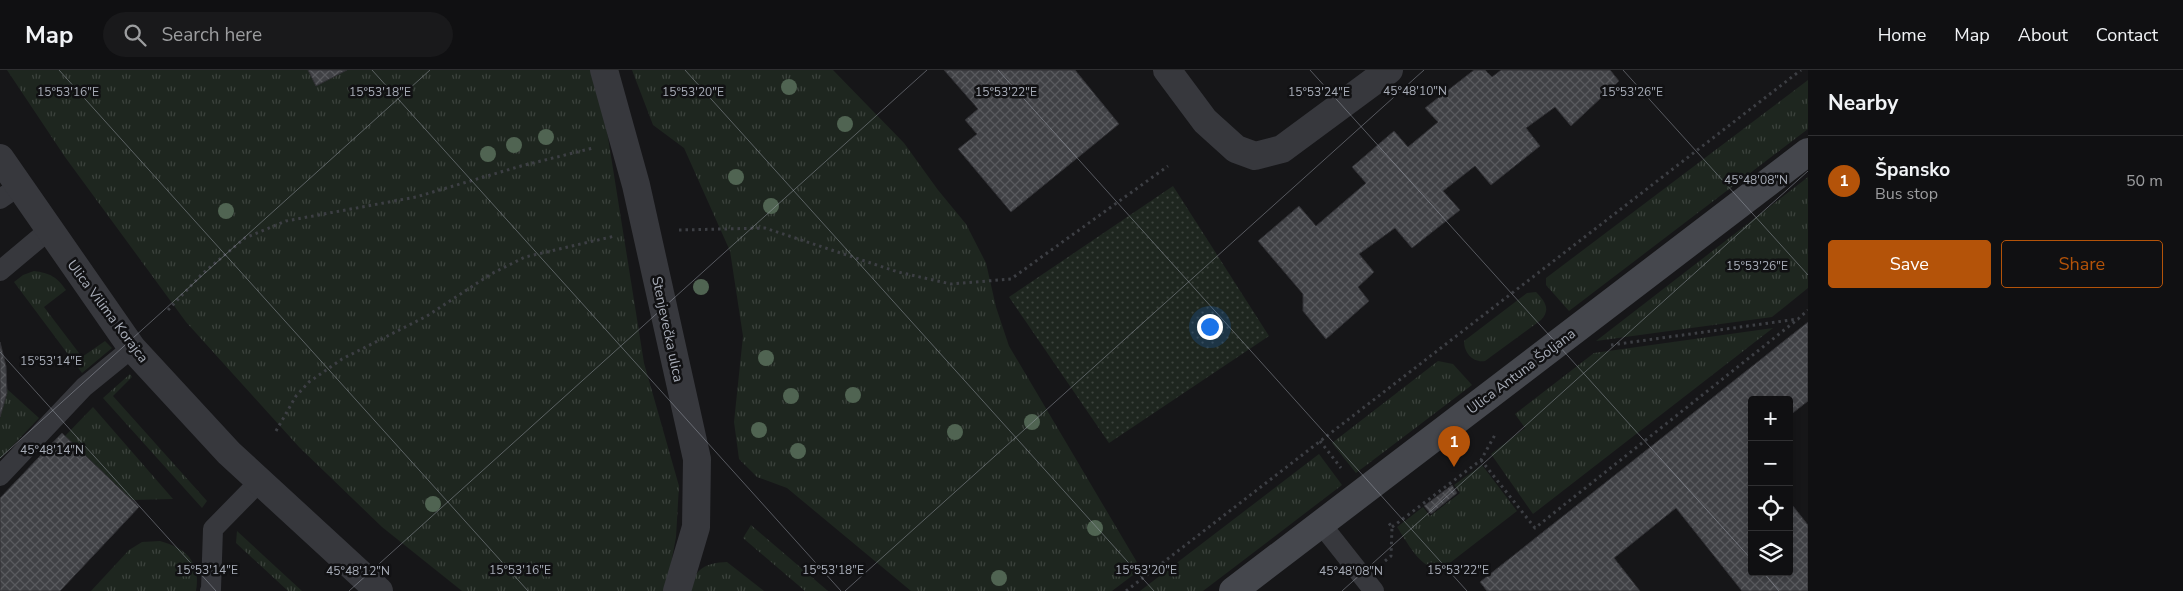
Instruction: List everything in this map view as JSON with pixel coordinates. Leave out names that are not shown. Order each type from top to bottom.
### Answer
[{"type":"street","name":"Stenjevečka ulica","points":[[604,70],[636,185],[697,459],[696,527],[677,591]]},
{"type":"street","points":[[1167,70],[1205,121],[1236,149],[1255,156],[1282,149],[1389,70]]},
{"type":"street","name":"Ulica Antuna Šoljana","points":[[1233,591],[1808,152]]},
{"type":"street","name":"Ulica Vilima Korajca","points":[[0,158],[9,192],[49,230],[132,348],[229,453],[260,482]]},
{"type":"street","points":[[260,482],[378,591]]},
{"type":"lane","points":[[0,271],[49,230]]},
{"type":"lane","points":[[0,476],[84,387],[132,348]]},
{"type":"lane","points":[[210,591],[212,589],[213,529],[260,482]]},
{"type":"lane","points":[[1321,524],[1374,591]]},
{"type":"path","points":[[1126,591],[1801,70]]},
{"type":"path","points":[[168,310],[202,274],[245,238],[286,220],[416,196],[521,166],[624,140]]},
{"type":"path","points":[[1010,278],[1168,166]]},
{"type":"path","points":[[1481,460],[1535,528],[1808,310]]},
{"type":"path","points":[[1602,347],[1798,319]]},
{"type":"path","points":[[1392,527],[1481,460],[1499,428]]},
{"type":"path","points":[[1320,441],[1343,471]]},
{"type":"path","points":[[1384,562],[1391,556],[1392,527],[1387,521]]},
{"type":"green space","points":[[7,70],[591,70],[603,106],[644,363],[679,486],[676,537],[666,591],[462,591],[382,527],[299,447],[186,322],[65,157]]},
{"type":"green space","points":[[632,70],[833,70],[904,143],[938,190],[966,224],[986,263],[996,307],[1009,346],[1141,569],[1112,591],[911,591],[787,488],[757,477],[739,459],[734,422],[743,336],[730,251],[684,148],[653,125]]},
{"type":"green space","points":[[1808,80],[1808,129],[1569,311],[1546,285],[1546,278]]},
{"type":"green space","points":[[1808,177],[1808,288],[1772,317],[1596,341]]},
{"type":"green space","points":[[1173,186],[1269,336],[1109,443],[1009,297]]},
{"type":"green space","points":[[34,271],[53,276],[66,290],[44,307],[82,357],[105,341],[112,348],[82,373],[14,282],[23,275]]},
{"type":"green space","points":[[1536,292],[1546,306],[1546,313],[1541,320],[1485,361],[1473,359],[1467,353],[1464,341],[1527,293]]},
{"type":"green space","points":[[1773,328],[1533,514],[1491,454],[1525,428],[1515,414],[1594,353]]},
{"type":"green space","points":[[1438,361],[1453,364],[1472,385],[1356,473],[1332,443]]},
{"type":"green space","points":[[130,374],[132,377],[113,396],[207,501],[202,508],[103,398]]},
{"type":"green space","points":[[7,389],[39,418],[0,459],[0,417]]},
{"type":"green space","points":[[93,407],[173,499],[132,500],[65,436]]},
{"type":"green space","points":[[1319,454],[1342,485],[1203,591],[1140,591]]},
{"type":"green space","points":[[1482,465],[1517,511],[1442,569],[1428,566],[1410,548],[1397,527],[1423,507],[1430,516],[1460,493],[1454,485]]},
{"type":"green space","points":[[751,525],[828,591],[805,591],[743,538]]},
{"type":"green space","points":[[237,531],[302,591],[288,591],[236,543]]},
{"type":"green space","points":[[160,541],[177,548],[190,558],[196,572],[196,591],[91,591],[129,550],[142,542]]},
{"type":"green space","points":[[727,562],[764,591],[690,591],[695,577],[702,568]]},
{"type":"building","points":[[308,70],[347,70],[316,86]]},
{"type":"building","points":[[944,70],[1075,70],[1119,124],[1011,212],[958,149],[977,134],[965,120],[978,109]]},
{"type":"building","points":[[1474,70],[1485,70],[1492,77],[1501,70],[1610,70],[1619,81],[1571,126],[1555,107],[1526,128],[1540,146],[1491,185],[1475,166],[1443,191],[1460,210],[1412,248],[1395,228],[1359,254],[1374,272],[1358,287],[1369,301],[1326,339],[1303,311],[1303,294],[1258,241],[1299,206],[1316,226],[1366,183],[1352,167],[1394,131],[1408,147],[1438,122],[1425,108]]},
{"type":"building","points":[[1808,322],[1808,401],[1793,413],[1793,396],[1748,396],[1748,576],[1793,576],[1793,506],[1808,525],[1808,591],[1742,591],[1676,508],[1614,558],[1640,591],[1487,591],[1480,582]]},
{"type":"building","points":[[0,342],[6,366],[7,393],[0,417]]},
{"type":"building","points":[[62,433],[139,507],[60,591],[0,591],[0,498]]},
{"type":"building","points":[[1452,485],[1457,493],[1431,514],[1424,506]]},
{"type":"place","name":"Špansko","points":[[1454,467]]}]
